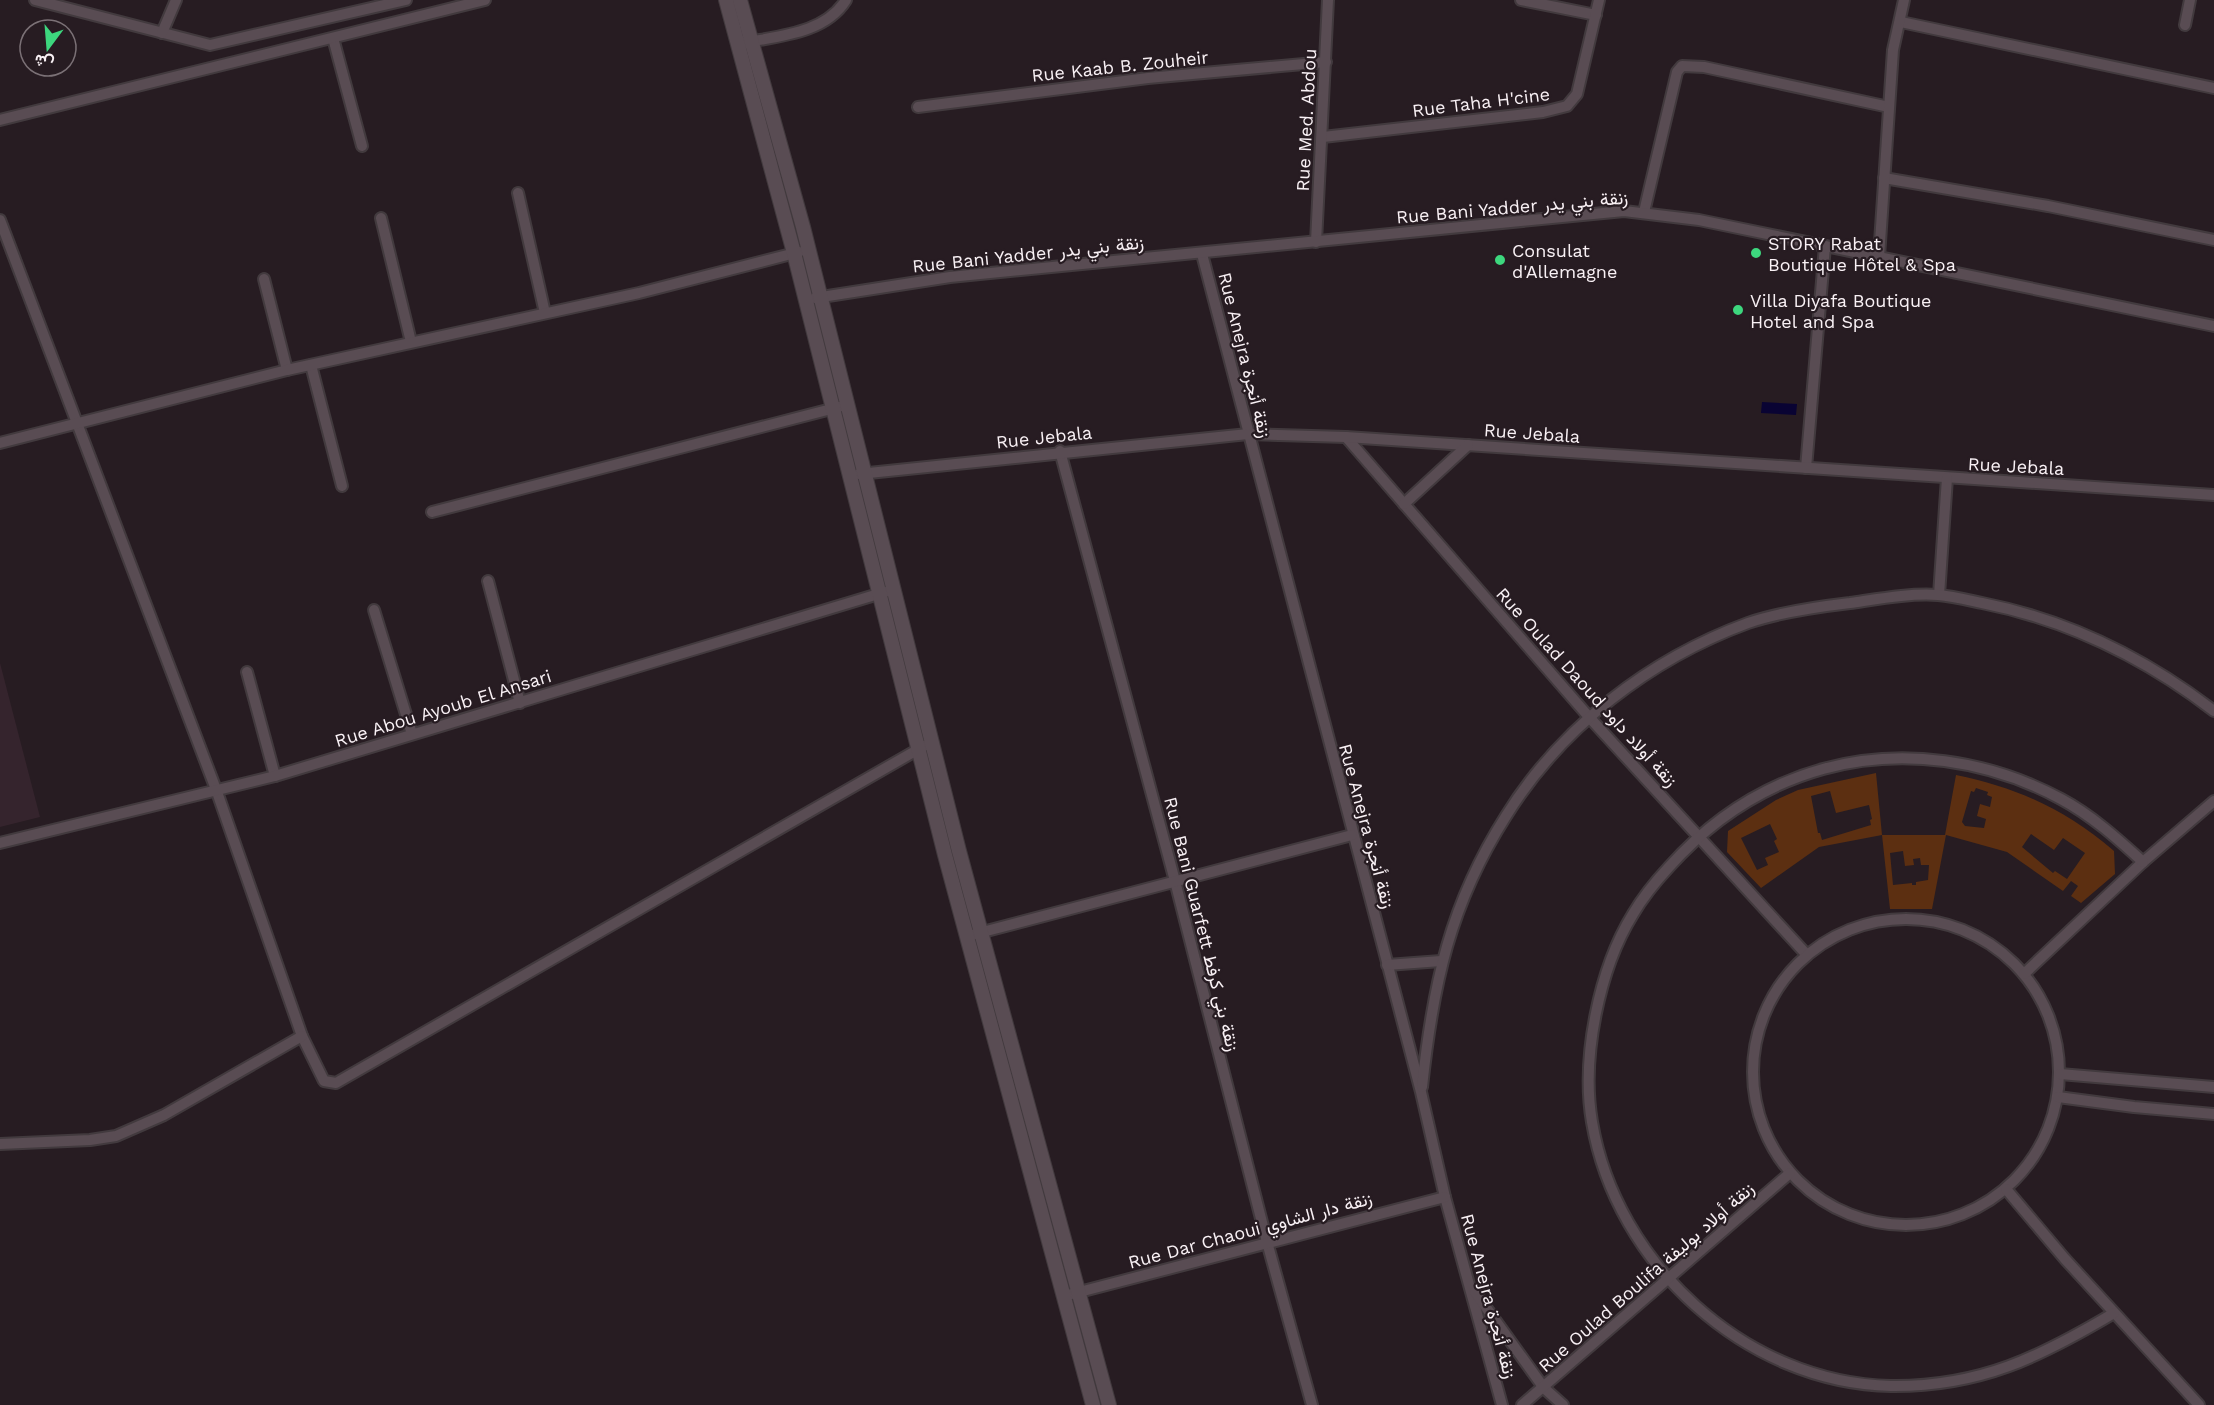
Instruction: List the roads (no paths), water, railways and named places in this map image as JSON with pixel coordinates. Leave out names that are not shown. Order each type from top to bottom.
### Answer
[{"type":"street","points":[[35,0],[54,2],[200,44],[215,45],[406,0]]},
{"type":"street","points":[[162,33],[176,0]]},
{"type":"street","points":[[0,120],[485,0]]},
{"type":"street","points":[[726,0],[794,254],[917,748],[1093,1405]]},
{"type":"street","points":[[740,0],[808,250],[892,590],[981,933],[1109,1405]]},
{"type":"street","points":[[738,44],[824,23],[836,14],[846,0]]},
{"type":"street","name":"Rue Med. Abdou","points":[[1316,242],[1328,0]]},
{"type":"street","points":[[1521,0],[1596,15]]},
{"type":"street","name":"Rue Taha H'cine","points":[[1323,137],[1543,112],[1567,106],[1579,88],[1599,0]]},
{"type":"street","points":[[1879,257],[1894,40],[1901,22],[1904,0]]},
{"type":"street","points":[[2185,24],[2190,0]]},
{"type":"street","points":[[1901,22],[2214,88]]},
{"type":"street","points":[[333,38],[362,146]]},
{"type":"street","name":"Rue Kaab B. Zouheir","points":[[918,107],[1136,80],[1326,62]]},
{"type":"street","points":[[1644,212],[1677,72],[1682,66],[1704,68],[1889,107]]},
{"type":"street","points":[[1884,178],[2048,206],[2214,240]]},
{"type":"street","points":[[518,193],[545,313]]},
{"type":"street","name":"Rue Bani Yadder زنقة بني يدر","points":[[805,299],[950,278],[1597,212],[1644,212],[1699,220],[2214,326]]},
{"type":"street","points":[[381,218],[411,342]]},
{"type":"street","points":[[0,220],[216,792],[302,1036],[321,1078],[328,1083],[336,1083],[931,742]]},
{"type":"street","points":[[1806,468],[1825,246]]},
{"type":"street","points":[[0,442],[287,370],[639,294],[808,250]]},
{"type":"street","name":"Rue Anejra زنقة أنجرة","points":[[1202,254],[1421,1092],[1445,1197],[1502,1405]]},
{"type":"street","points":[[264,279],[287,370]]},
{"type":"street","points":[[311,365],[342,486]]},
{"type":"street","points":[[432,512],[847,405]]},
{"type":"street","name":"Rue Jebala","points":[[848,475],[1060,451],[1248,434],[1346,437],[2214,495]]},
{"type":"street","name":"Rue Oulad Daoud زنقة أولاد داود","points":[[1346,437],[1589,717],[1806,956]]},
{"type":"street","points":[[1404,504],[1468,445]]},
{"type":"street","name":"Rue Bani Guarfett زنقة بني كرفط","points":[[1060,451],[1175,880],[1267,1242],[1312,1405]]},
{"type":"street","points":[[1939,595],[1947,478]]},
{"type":"street","points":[[488,581],[520,703]]},
{"type":"street","name":"Rue Abou Ayoub El Ansari","points":[[0,843],[276,776],[892,590]]},
{"type":"street","points":[[1421,1092],[1441,961],[1454,920],[1470,882],[1507,813],[1538,773],[1589,717],[1633,683],[1705,642],[1750,623],[1815,608],[1939,595],[2018,610],[2091,636],[2151,666],[2214,711]]},
{"type":"street","points":[[374,610],[412,734]]},
{"type":"street","points":[[247,672],[276,776]]},
{"type":"street","points":[[2114,1314],[2049,1351],[2003,1370],[1942,1382],[1881,1385],[1822,1376],[1758,1351],[1728,1332],[1668,1279],[1634,1232],[1604,1166],[1592,1122],[1589,1081],[1598,1008],[1617,944],[1633,913],[1656,882],[1699,836],[1749,799],[1807,773],[1856,760],[1923,759],[1980,768],[2042,789],[2085,814],[2143,862]]},
{"type":"street","points":[[2024,974],[2143,862],[2214,801]]},
{"type":"street","points":[[967,937],[1175,880],[1352,835]]},
{"type":"street","points":[[1902,919],[1936,922],[1969,933],[1999,951],[2024,974],[2040,997],[2051,1021],[2058,1047],[2060,1074],[2053,1118],[2040,1148],[2006,1190],[1981,1206],[1954,1218],[1924,1224],[1895,1225],[1865,1220],[1837,1209],[1812,1193],[1791,1173],[1771,1144],[1758,1112],[1753,1078],[1754,1055],[1765,1011],[1783,981],[1806,956],[1835,936],[1857,928],[1902,919]]},
{"type":"street","points":[[1387,965],[1441,961]]},
{"type":"street","points":[[0,1144],[90,1140],[116,1136],[164,1115],[302,1036]]},
{"type":"street","points":[[2060,1074],[2214,1088]]},
{"type":"street","points":[[2058,1097],[2214,1114]]},
{"type":"street","name":"Rue Oulad Boulifa زنقة أولاد بوليفة","points":[[1522,1405],[1791,1173]]},
{"type":"street","points":[[2006,1190],[2114,1314],[2199,1405]]},
{"type":"street","name":"Rue Dar Chaoui زنقة دار الشاوي","points":[[1064,1296],[1445,1197]]},
{"type":"street","points":[[1470,1284],[1544,1388],[1563,1405]]},
{"type":"place","name":"STORY Rabat Boutique Hôtel & Spa","points":[[1756,253]]},
{"type":"place","name":"Consulat d'Allemagne","points":[[1500,260]]},
{"type":"place","name":"Villa Diyafa Boutique Hotel and Spa","points":[[1738,310]]}]
